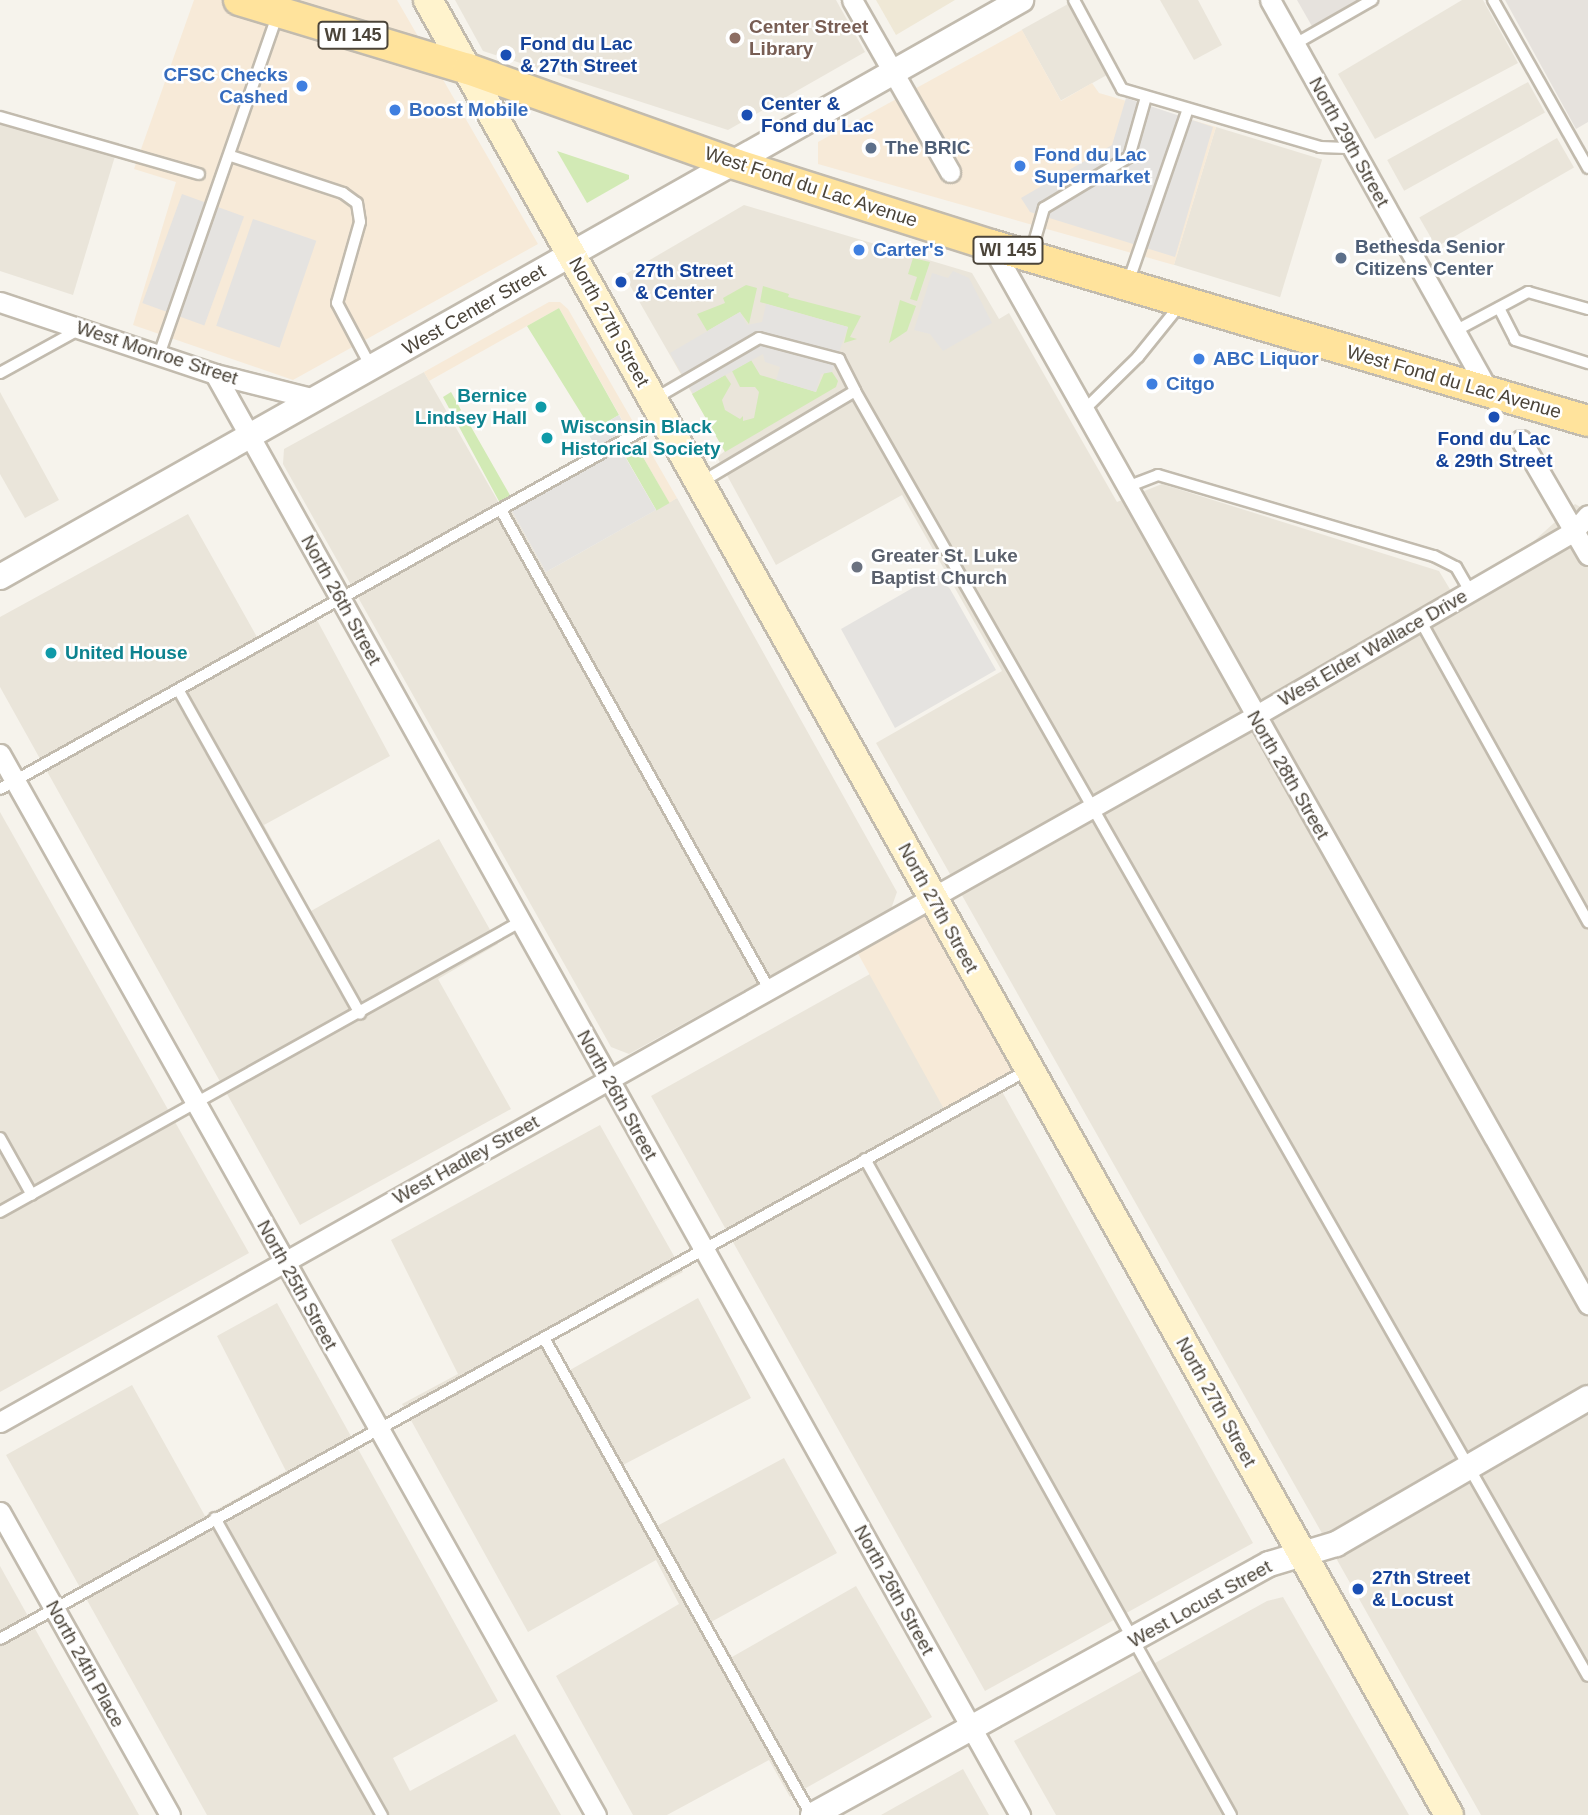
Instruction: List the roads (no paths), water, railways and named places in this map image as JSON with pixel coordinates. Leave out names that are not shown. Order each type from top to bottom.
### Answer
[{"type":"main road","name":"West Fond du Lac Avenue","points":[[239,0],[272,7],[468,69],[735,164],[991,245],[1588,421]]},
{"type":"main road","name":"North 27th Street","points":[[428,0],[1448,1815]]},
{"type":"street","points":[[852,0],[950,172]]},
{"type":"street","name":"West Center Street","points":[[0,577],[1021,0]]},
{"type":"street","name":"North 29th Street","points":[[1270,0],[1490,393]]},
{"type":"street","name":"North 28th Street","points":[[991,245],[1588,1304]]},
{"type":"street","name":"West Monroe Street","points":[[0,302],[215,374],[315,399]]},
{"type":"street","name":"North 26th Street","points":[[215,374],[1020,1815]]},
{"type":"street","points":[[1521,440],[1588,555]]},
{"type":"street","name":"West Elder Wallace Drive","points":[[934,899],[1574,531],[1588,515]]},
{"type":"street","name":"North 25th Street","points":[[0,754],[7,785],[197,1106],[596,1815]]},
{"type":"street","name":"West Hadley Street","points":[[0,1423],[934,899]]},
{"type":"street","name":"West Locust Street","points":[[812,1815],[973,1729],[1269,1564],[1336,1544],[1588,1398]]},
{"type":"street","name":"North 24th Place","points":[[0,1512],[170,1815]]},
{"type":"lane","points":[[1074,0],[1122,89],[1320,147],[1353,148]]},
{"type":"lane","points":[[1295,44],[1372,0]]},
{"type":"lane","points":[[1493,0],[1588,168]]},
{"type":"lane","points":[[159,355],[230,156],[272,7]]},
{"type":"lane","points":[[1030,257],[1044,208],[1129,157],[1146,97]]},
{"type":"lane","points":[[1127,286],[1188,109]]},
{"type":"lane","points":[[0,117],[199,174]]},
{"type":"lane","points":[[230,156],[344,193],[357,203],[360,222],[337,303],[372,368]]},
{"type":"lane","points":[[1455,331],[1528,292],[1588,309]]},
{"type":"lane","points":[[1083,410],[1138,357],[1183,302]]},
{"type":"lane","points":[[1499,308],[1515,340],[1588,363]]},
{"type":"lane","points":[[0,373],[80,329]]},
{"type":"lane","points":[[7,785],[501,510],[658,409],[759,338],[839,359],[1091,809],[1588,1676]]},
{"type":"lane","points":[[700,483],[855,391]]},
{"type":"lane","points":[[1127,487],[1158,475],[1434,555],[1456,567],[1470,591]]},
{"type":"lane","points":[[501,510],[770,990]]},
{"type":"lane","points":[[1420,620],[1588,922]]},
{"type":"lane","points":[[178,691],[360,1014]]},
{"type":"lane","points":[[0,1212],[197,1106],[520,922]]},
{"type":"lane","points":[[0,1639],[378,1428],[704,1252],[865,1158],[1029,1069]]},
{"type":"lane","points":[[0,1138],[32,1195]]},
{"type":"lane","points":[[865,1158],[1231,1815]]},
{"type":"lane","points":[[544,1338],[812,1815]]},
{"type":"lane","points":[[215,1518],[382,1815]]},
{"type":"place","name":"Center Street Library","points":[[735,38]]},
{"type":"place","name":"Fond du Lac & 27th Street","points":[[506,55]]},
{"type":"place","name":"CFSC Checks Cashed","points":[[302,86]]},
{"type":"place","name":"Boost Mobile","points":[[395,110]]},
{"type":"place","name":"Center & Fond du Lac","points":[[747,115]]},
{"type":"place","name":"The BRIC","points":[[871,148]]},
{"type":"place","name":"Fond du Lac Supermarket","points":[[1020,166]]},
{"type":"place","name":"Carter's","points":[[859,250]]},
{"type":"place","name":"Bethesda Senior Citizens Center","points":[[1341,258]]},
{"type":"place","name":"27th Street & Center","points":[[621,282]]},
{"type":"place","name":"ABC Liquor","points":[[1199,359]]},
{"type":"place","name":"Citgo","points":[[1152,384]]},
{"type":"place","name":"Bernice Lindsey Hall","points":[[541,407]]},
{"type":"place","name":"Fond du Lac & 29th Street","points":[[1494,417]]},
{"type":"place","name":"Wisconsin Black Historical Society","points":[[547,438]]},
{"type":"place","name":"Greater St. Luke Baptist Church","points":[[857,567]]},
{"type":"place","name":"United House","points":[[51,653]]},
{"type":"place","name":"27th Street & Locust","points":[[1358,1589]]}]
